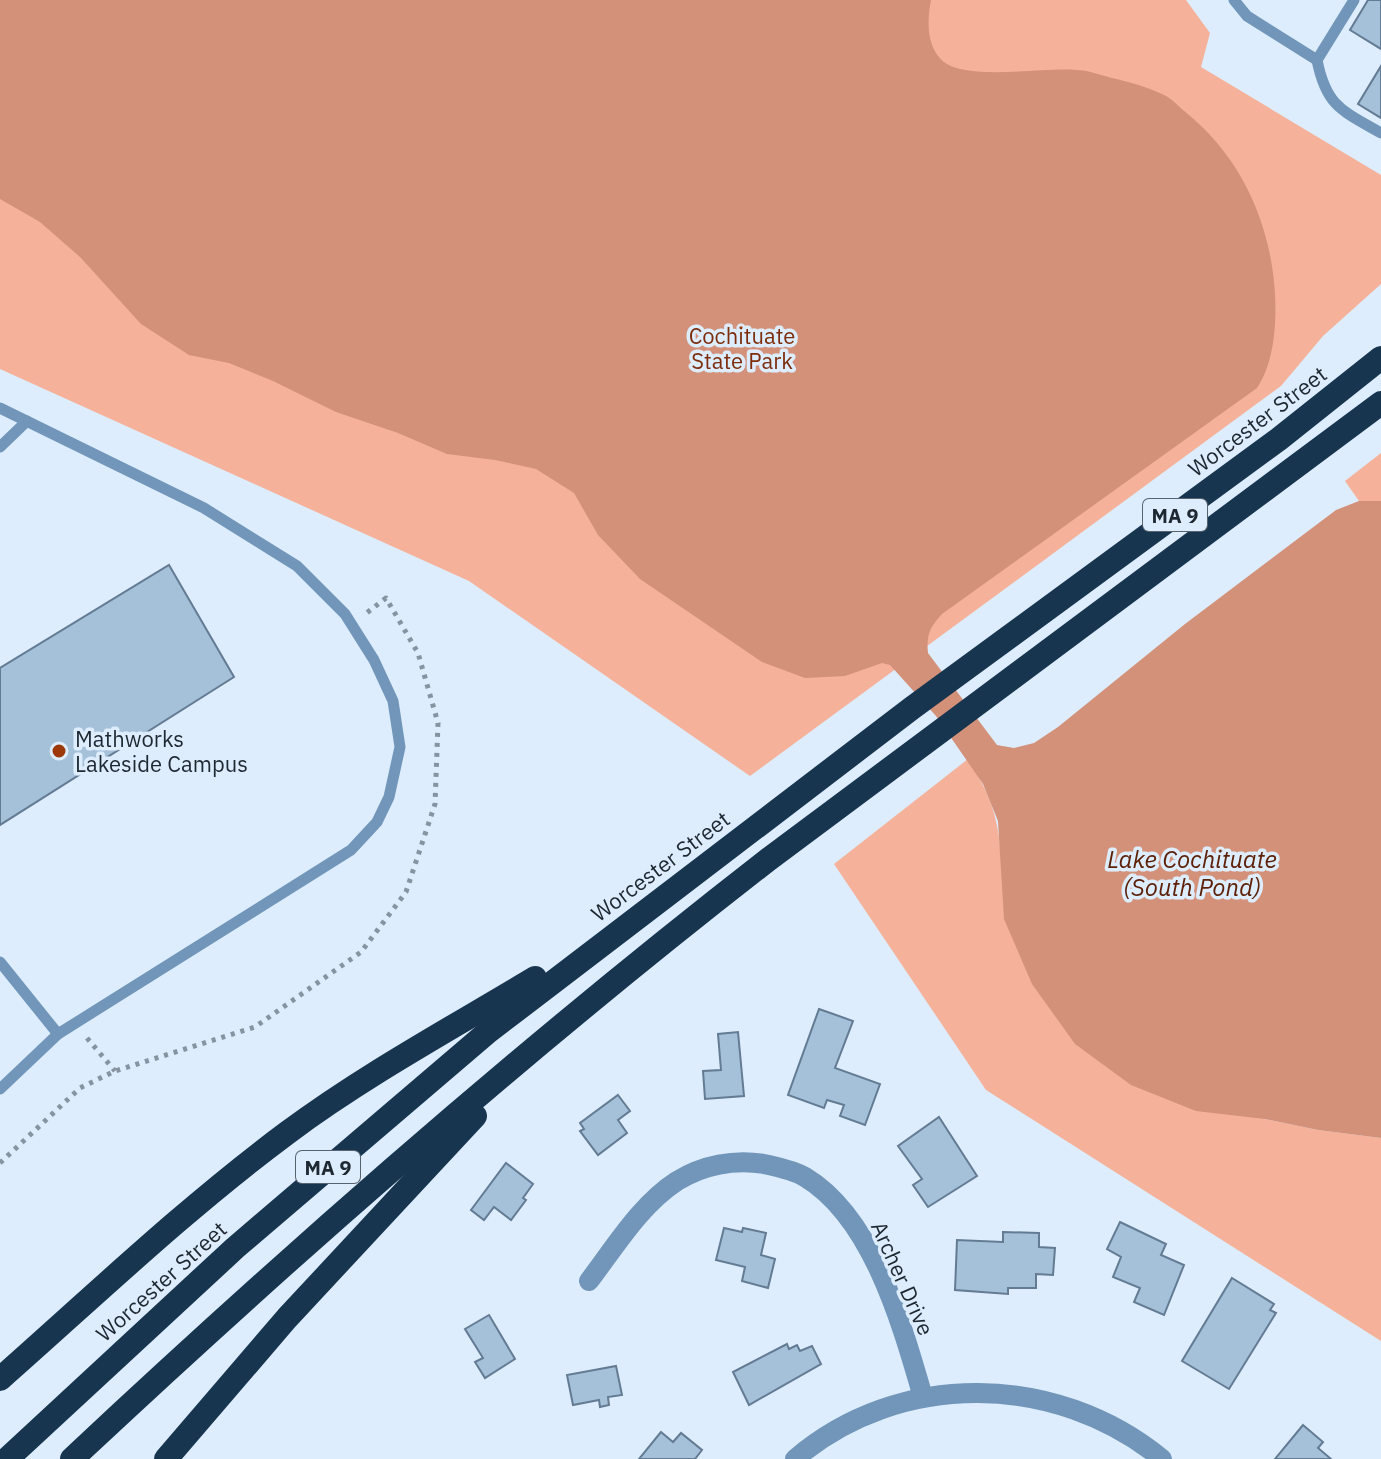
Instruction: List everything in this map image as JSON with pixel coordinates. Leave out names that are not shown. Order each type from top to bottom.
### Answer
[{"type":"highway","name":"Worcester Street","points":[[7,1459],[152,1323],[318,1175],[489,1031],[912,708],[1279,439],[1381,358]]},
{"type":"highway","name":"MA 9","points":[[72,1459],[334,1220],[553,1033],[736,885],[1381,403]]},
{"type":"highway","points":[[0,1379],[209,1195],[290,1131],[379,1072],[665,895]]},
{"type":"highway","points":[[166,1459],[287,1318],[553,1033]]},
{"type":"street","name":"Archer Drive","points":[[589,1281],[654,1200],[676,1182],[700,1169],[725,1163],[751,1162],[777,1166],[803,1175],[826,1192],[843,1211],[874,1261],[905,1338],[923,1397]]},
{"type":"street","points":[[795,1459],[857,1420],[887,1406],[956,1392],[1025,1396],[1062,1405],[1124,1433],[1162,1459]]},
{"type":"lane","points":[[1234,0],[1247,16],[1317,60],[1328,96],[1346,112],[1381,133]]},
{"type":"lane","points":[[1317,60],[1354,0]]},
{"type":"lane","points":[[0,408],[204,508],[297,566],[345,614],[374,660],[393,701],[400,747],[389,797],[377,822],[351,850],[58,1034],[0,1089]]},
{"type":"lane","points":[[0,447],[27,421]]},
{"type":"lane","points":[[0,962],[58,1034]]},
{"type":"path","points":[[87,1038],[115,1071]]},
{"type":"green space","name":"Cochituate State Park","points":[[0,0],[1186,0],[1210,33],[1201,67],[1381,175],[1381,284],[1323,336],[1281,386],[750,776],[469,581],[0,369]]},
{"type":"green space","points":[[1381,453],[1381,501],[1359,501],[1345,481]]},
{"type":"green space","points":[[968,759],[993,809],[1002,864],[1265,1119],[1381,1138],[1381,1341],[986,1090],[834,864]]},
{"type":"water","name":"Cochituate State Park","points":[[0,0],[931,0],[931,42],[938,56],[955,68],[988,72],[1085,71],[1145,87],[1172,100],[1226,154],[1247,188],[1262,226],[1271,262],[1275,299],[1274,338],[1265,373],[1257,388],[942,614],[930,632],[928,653],[997,745],[1014,748],[1034,743],[1336,510],[1359,501],[1381,501],[1381,1138],[1196,1111],[1131,1085],[1075,1044],[1032,984],[1004,919],[998,821],[983,784],[936,716],[890,665],[882,663],[845,676],[805,678],[762,662],[640,579],[598,535],[574,493],[536,469],[447,454],[336,412],[229,363],[189,355],[141,324],[80,257],[40,222],[0,199]]},
{"type":"building","points":[[1368,0],[1381,0],[1381,49],[1350,30]]},
{"type":"building","points":[[1381,66],[1381,118],[1358,104]]},
{"type":"building","name":"Mathworks Lakeside Campus","points":[[169,565],[234,677],[0,825],[0,668]]},
{"type":"building","points":[[819,1009],[853,1021],[835,1068],[880,1084],[865,1125],[840,1116],[844,1105],[827,1100],[824,1108],[788,1095]]},
{"type":"building","points":[[738,1032],[744,1096],[705,1099],[703,1071],[721,1070],[718,1034]]},
{"type":"building","points":[[618,1095],[630,1111],[618,1120],[627,1133],[598,1155],[580,1131],[584,1129],[580,1123]]},
{"type":"building","points":[[939,1117],[977,1176],[928,1207],[913,1185],[922,1179],[898,1146]]},
{"type":"building","points":[[506,1163],[533,1184],[511,1220],[494,1207],[484,1220],[471,1210]]},
{"type":"building","points":[[1120,1222],[1166,1244],[1161,1255],[1184,1265],[1164,1315],[1134,1302],[1140,1288],[1113,1277],[1121,1257],[1107,1249]]},
{"type":"building","points":[[724,1228],[766,1233],[761,1255],[775,1259],[768,1288],[742,1281],[745,1267],[716,1260]]},
{"type":"building","points":[[1003,1232],[1039,1233],[1039,1247],[1055,1248],[1053,1275],[1036,1274],[1036,1288],[1008,1288],[1008,1294],[955,1290],[957,1240],[1003,1242]]},
{"type":"building","points":[[1232,1278],[1274,1304],[1270,1310],[1276,1313],[1229,1389],[1182,1361]]},
{"type":"building","points":[[489,1315],[515,1359],[485,1378],[475,1362],[483,1358],[465,1329]]},
{"type":"building","points":[[787,1344],[789,1349],[797,1345],[800,1351],[812,1346],[821,1364],[749,1405],[733,1372]]},
{"type":"building","points":[[616,1366],[622,1395],[608,1397],[609,1405],[600,1407],[599,1400],[573,1405],[567,1375]]},
{"type":"building","points":[[1303,1425],[1323,1442],[1318,1448],[1331,1459],[1275,1459]]},
{"type":"building","points":[[661,1432],[673,1442],[681,1433],[702,1450],[695,1459],[639,1459]]},
{"type":"place","name":"Mathworks Lakeside Campus","points":[[59,751]]},
{"type":"water label","name":"Lake Cochituate (South Pond)","points":[[1192,873]]}]
